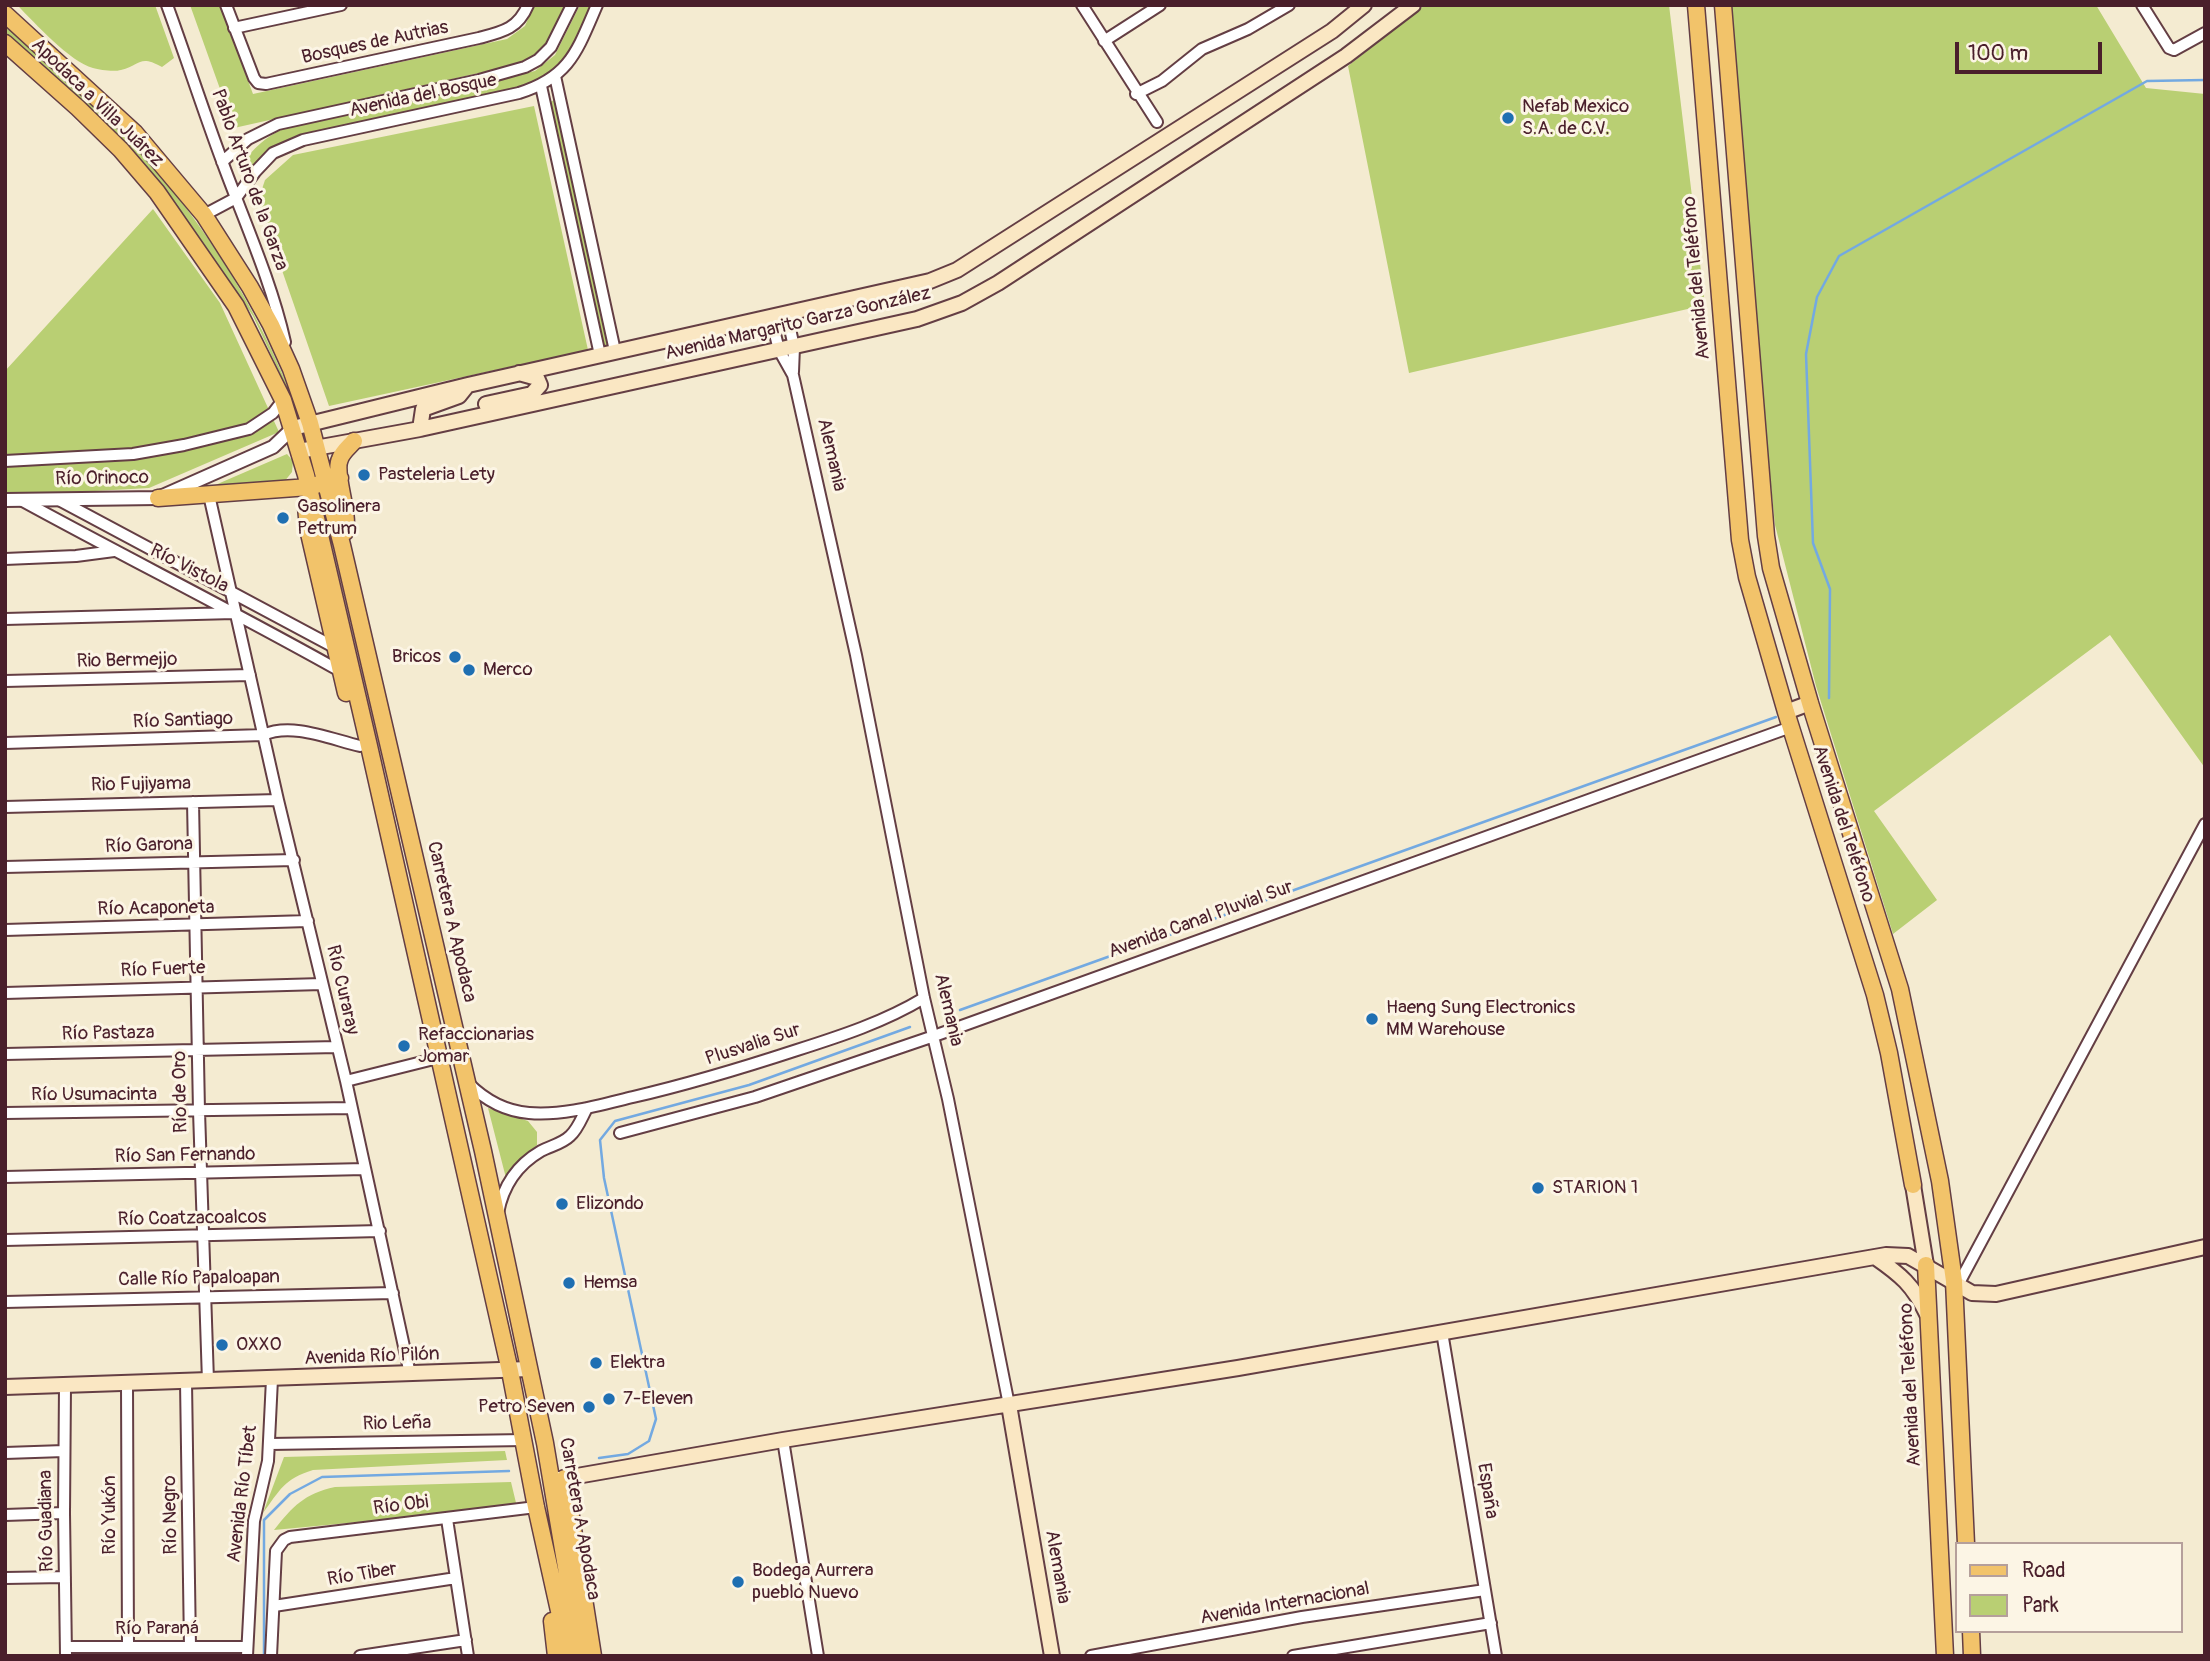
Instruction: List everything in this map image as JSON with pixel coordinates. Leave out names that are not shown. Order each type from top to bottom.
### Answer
[{"type":"main road","name":"Avenida Margarito Garza González","points":[[293,428],[519,373],[930,281],[957,270],[1332,31],[1364,5]]},
{"type":"main road","name":"Avenida Margarito Garza González","points":[[299,451],[420,429],[794,347],[917,319],[952,307],[980,294],[1346,56],[1413,5]]},
{"type":"main road","name":"Avenida del Teléfono","points":[[1696,5],[1740,540],[1746,577],[1875,995],[1889,1053],[1926,1265],[1945,1656]]},
{"type":"main road","name":"Avenida del Teléfono","points":[[1723,5],[1766,536],[1771,568],[1810,703],[1900,989],[1940,1181],[1956,1283],[1966,1542]]},
{"type":"main road","name":"Apodaca a Villa Juárez","points":[[5,14],[135,133],[204,215],[250,286],[290,369],[318,448]]},
{"type":"main road","name":"Apodaca a Villa Juárez","points":[[5,43],[121,150],[157,192],[236,306],[270,370],[283,400],[299,451]]},
{"type":"main road","points":[[459,420],[473,407],[532,394],[537,390],[540,385],[537,378],[519,373]]},
{"type":"main road","points":[[420,429],[423,409],[459,396],[468,385]]},
{"type":"main road","points":[[158,498],[309,487],[333,481],[339,460],[354,441]]},
{"type":"main road","name":"Carretera A Apodaca","points":[[318,448],[333,481],[342,545],[467,1082],[529,1369],[558,1479],[581,1656]]},
{"type":"main road","name":"Carretera A Apodaca","points":[[299,451],[434,1059],[510,1371],[536,1507],[569,1656]]},
{"type":"main road","points":[[309,487],[306,497],[306,521],[434,1059]]},
{"type":"main road","points":[[1788,719],[1810,703]]},
{"type":"main road","points":[[593,1656],[558,1479],[1875,1257],[1898,1254],[1908,1256],[1972,1293],[1996,1294],[2205,1247]]},
{"type":"main road","points":[[1875,1257],[1900,1274],[1913,1287],[1929,1317]]},
{"type":"main road","name":"Avenida Río Pilón","points":[[5,1387],[529,1369]]},
{"type":"main road","name":"Alemania","points":[[1009,1405],[1052,1656]]},
{"type":"main road","points":[[548,1559],[547,1586],[556,1656]]},
{"type":"main road","points":[[1971,1633],[1972,1656]]},
{"type":"street","name":"Pablo Arturo de la Garza","points":[[167,5],[271,292],[290,369]]},
{"type":"street","points":[[226,5],[234,27],[341,5]]},
{"type":"street","name":"Bosques de Autrias","points":[[234,27],[254,78],[258,83],[266,84],[508,30],[519,23],[528,5]]},
{"type":"street","name":"Avenida del Bosque","points":[[222,162],[248,139],[278,124],[479,80],[525,67],[538,60],[551,47],[572,5]]},
{"type":"street","name":"Avenida del Bosque","points":[[236,198],[265,160],[286,145],[541,86],[555,76],[578,49],[597,5]]},
{"type":"street","points":[[1082,5],[1136,94],[1157,122]]},
{"type":"street","points":[[1104,41],[1160,5]]},
{"type":"street","points":[[1136,94],[1162,81],[1202,49],[1248,29],[1289,5]]},
{"type":"street","points":[[2142,5],[2169,48],[2174,50],[2205,33]]},
{"type":"street","points":[[555,76],[608,353]]},
{"type":"street","points":[[541,86],[608,353]]},
{"type":"street","points":[[204,215],[236,198]]},
{"type":"street","name":"Alemania","points":[[787,315],[794,347],[793,375],[856,655],[1009,1405]]},
{"type":"street","name":"Alemania","points":[[771,318],[779,350],[793,375]]},
{"type":"street","points":[[5,461],[133,454],[184,445],[249,429],[273,413],[283,400]]},
{"type":"street","name":"Río Orinoco","points":[[5,500],[158,498],[273,447],[293,428]]},
{"type":"street","points":[[273,447],[299,451]]},
{"type":"street","name":"Río Curaray","points":[[209,495],[278,800],[346,1081],[410,1374]]},
{"type":"street","name":"Río Vistola","points":[[21,500],[237,613],[340,671]]},
{"type":"street","name":"Río Vistola","points":[[59,500],[334,647]]},
{"type":"street","points":[[5,559],[76,556],[114,551]]},
{"type":"street","points":[[5,619],[237,613]]},
{"type":"street","name":"Rio Bermejjo","points":[[5,681],[250,675]]},
{"type":"street","name":"Avenida Canal Pluvial Sur","points":[[620,1133],[755,1097],[934,1036],[1788,719]]},
{"type":"street","name":"Río Santiago","points":[[5,743],[263,735],[282,730],[298,731],[360,746]]},
{"type":"street","name":"Rio Fujiyama","points":[[5,807],[278,800]]},
{"type":"street","name":"Río de Oro","points":[[193,802],[208,1381]]},
{"type":"street","points":[[1956,1283],[2205,824]]},
{"type":"street","points":[[2193,844],[2205,850]]},
{"type":"street","name":"Río Garona","points":[[5,867],[294,860]]},
{"type":"street","name":"Río Acaponeta","points":[[5,930],[308,921]]},
{"type":"street","name":"Río Fuerte","points":[[5,993],[322,984]]},
{"type":"street","name":"Plusvalia Sur","points":[[467,1082],[481,1096],[510,1110],[542,1113],[587,1108],[698,1082],[855,1031],[903,1011],[924,998]]},
{"type":"street","name":"Río Pastaza","points":[[5,1054],[337,1048]]},
{"type":"street","points":[[346,1081],[434,1059]]},
{"type":"street","name":"Río Usumacinta","points":[[5,1113],[351,1108]]},
{"type":"street","points":[[496,1219],[500,1203],[515,1172],[541,1151],[567,1139],[587,1108]]},
{"type":"street","name":"Río San Fernando","points":[[5,1177],[365,1169]]},
{"type":"street","name":"Río Coatzacoalcos","points":[[5,1240],[380,1231]]},
{"type":"street","name":"Calle Río Papaloapan","points":[[5,1302],[393,1293]]},
{"type":"street","name":"España","points":[[1442,1332],[1496,1656]]},
{"type":"street","name":"Avenida Río Tíbet","points":[[247,1651],[254,1521],[270,1444],[272,1379]]},
{"type":"street","name":"Río Negro","points":[[186,1382],[190,1647]]},
{"type":"street","name":"Río Yukón","points":[[127,1384],[128,1647]]},
{"type":"street","name":"Río Guadiana","points":[[65,1385],[67,1651]]},
{"type":"street","name":"Rio Leña","points":[[270,1444],[525,1440]]},
{"type":"street","points":[[783,1440],[818,1656]]},
{"type":"street","points":[[5,1453],[64,1451]]},
{"type":"street","name":"Río Obi","points":[[274,1606],[276,1551],[284,1540],[290,1537],[536,1507]]},
{"type":"street","points":[[5,1515],[64,1513]]},
{"type":"street","points":[[447,1519],[468,1656]]},
{"type":"street","points":[[5,1578],[65,1577]]},
{"type":"street","name":"Río Tiber","points":[[274,1606],[456,1578]]},
{"type":"street","name":"Avenida Internacional","points":[[1091,1656],[1303,1617],[1485,1590]]},
{"type":"street","points":[[271,1656],[274,1606]]},
{"type":"street","points":[[1293,1656],[1491,1623]]},
{"type":"street","points":[[360,1656],[466,1640]]},
{"type":"street","name":"Río Paraná","points":[[67,1651],[190,1647],[247,1651]]},
{"type":"green space","points":[[17,5],[155,5],[174,58],[162,67],[144,61],[118,71],[93,68],[64,50]]},
{"type":"green space","points":[[190,5],[220,5],[253,94],[507,39],[525,26],[534,5],[565,5],[544,47],[519,64],[234,128]]},
{"type":"green space","points":[[580,5],[592,5],[569,54],[550,76],[524,88],[293,137],[267,150],[251,168],[246,159],[265,140],[289,126],[535,71],[555,55]]},
{"type":"green space","points":[[1425,5],[1669,5],[1705,305],[1409,373],[1348,66]]},
{"type":"green space","points":[[1729,5],[2096,5],[2146,88],[2205,94],[2205,768],[2110,635],[1874,811],[1937,900],[1893,934],[1816,686],[1775,525],[1749,273]]},
{"type":"green space","points":[[5,23],[114,124],[144,156],[197,223],[244,296],[282,373],[298,413],[296,414],[253,316],[183,214],[112,132],[5,33]]},
{"type":"green space","points":[[556,99],[609,350],[605,351],[550,102]]},
{"type":"green space","points":[[534,106],[588,350],[329,406],[258,201],[265,180],[293,155]]},
{"type":"green space","points":[[153,209],[220,303],[279,432],[149,488],[5,496],[5,371]]},
{"type":"green space","points":[[287,454],[293,461],[292,472],[284,482],[199,492]]},
{"type":"green space","points":[[488,1108],[528,1121],[537,1132],[537,1145],[513,1167],[506,1178]]},
{"type":"green space","points":[[505,1451],[507,1460],[313,1470],[289,1481],[263,1513],[284,1457]]},
{"type":"green space","points":[[511,1482],[517,1507],[274,1530],[287,1514],[307,1497],[335,1487]]},
{"type":"waterway","points":[[1829,698],[1830,589],[1813,543],[1806,354],[1817,297],[1839,256],[2147,81],[2205,80]]},
{"type":"waterway","points":[[960,1010],[1776,717]]},
{"type":"waterway","points":[[599,1458],[628,1454],[649,1441],[656,1419],[604,1178],[600,1140],[615,1121],[749,1085],[910,1027]]},
{"type":"waterway","points":[[264,1656],[264,1520],[290,1494],[322,1477],[509,1471]]},
{"type":"place","name":"Nefab Mexico S.A. de C.V.","points":[[1508,118]]},
{"type":"place","name":"Pasteleria Lety","points":[[364,475]]},
{"type":"place","name":"Gasolinera Petrum","points":[[283,518]]},
{"type":"place","name":"Bricos","points":[[455,657]]},
{"type":"place","name":"Merco","points":[[469,670]]},
{"type":"place","name":"Haeng Sung Electronics MM Warehouse","points":[[1372,1019]]},
{"type":"place","name":"Refaccionarias Jomar","points":[[404,1046]]},
{"type":"place","name":"STARION 1","points":[[1538,1188]]},
{"type":"place","name":"Elizondo","points":[[562,1204]]},
{"type":"place","name":"Hemsa","points":[[569,1283]]},
{"type":"place","name":"OXXO","points":[[222,1345]]},
{"type":"place","name":"Elektra","points":[[596,1363]]},
{"type":"place","name":"7-Eleven","points":[[609,1399]]},
{"type":"place","name":"Petro Seven","points":[[589,1407]]},
{"type":"place","name":"Bodega Aurrera pueblo Nuevo","points":[[738,1582]]}]
